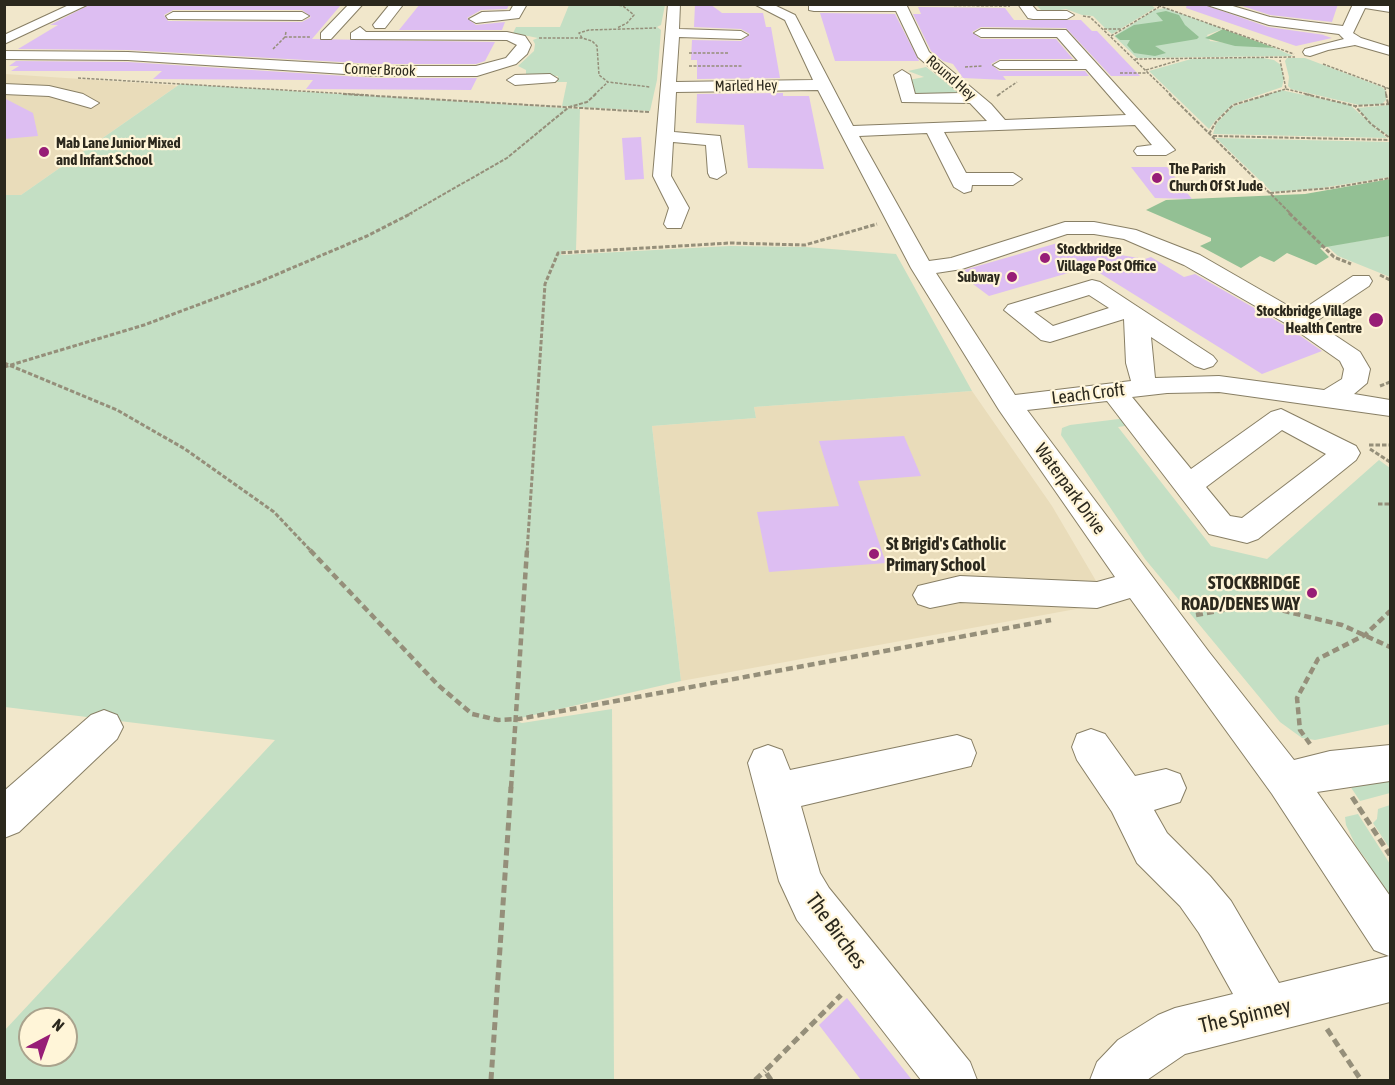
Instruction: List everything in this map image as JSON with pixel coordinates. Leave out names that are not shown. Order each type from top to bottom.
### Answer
[{"type":"street","points":[[4,40],[83,4]]},
{"type":"street","points":[[188,4],[168,23],[302,16]]},
{"type":"street","points":[[326,36],[357,4]]},
{"type":"street","points":[[467,20],[514,15],[521,4]]},
{"type":"street","points":[[674,4],[662,176],[679,208],[674,224]]},
{"type":"street","points":[[1210,4],[1247,8],[1289,27],[1352,36],[1390,51]]},
{"type":"street","points":[[1352,36],[1360,4]]},
{"type":"street","points":[[1025,5],[1033,15],[1069,14]]},
{"type":"street","name":"Waterpark Drive","points":[[768,6],[793,10],[823,85],[847,131],[922,268],[1008,404],[1286,781],[1390,934]]},
{"type":"street","points":[[814,7],[901,7]]},
{"type":"street","name":"Round Hey","points":[[901,7],[923,54],[976,100],[1000,125]]},
{"type":"street","points":[[347,16],[388,15]]},
{"type":"street","name":"Corner Brook","points":[[360,31],[356,36],[467,20],[520,39]]},
{"type":"street","name":"Marled Hey","points":[[673,30],[740,29],[742,59]]},
{"type":"street","points":[[4,31],[23,32]]},
{"type":"street","points":[[981,33],[1061,33],[1166,150],[1143,151]]},
{"type":"street","points":[[1314,57],[1325,46],[1352,36]]},
{"type":"street","points":[[48,55],[72,39]]},
{"type":"street","points":[[501,66],[522,51],[524,45],[520,39]]},
{"type":"street","points":[[128,56],[145,44]]},
{"type":"street","name":"Corner Brook","points":[[4,55],[128,56],[376,70],[477,71],[501,66]]},
{"type":"street","points":[[998,69],[1092,65]]},
{"type":"street","points":[[501,66],[518,72],[515,80]]},
{"type":"street","points":[[920,76],[901,72],[908,99],[976,100]]},
{"type":"street","points":[[471,80],[550,80]]},
{"type":"street","name":"Marled Hey","points":[[668,87],[823,85]]},
{"type":"street","points":[[4,89],[60,93],[91,104]]},
{"type":"street","name":"Round Hey","points":[[847,131],[1140,120]]},
{"type":"street","points":[[934,129],[963,183],[1013,180]]},
{"type":"street","points":[[664,136],[714,140],[717,173]]},
{"type":"street","points":[[922,268],[954,264],[1065,228],[1094,228],[1129,234],[1192,260],[1340,347],[1356,364],[1354,383],[1329,399]]},
{"type":"street","points":[[1299,321],[1322,309],[1362,272]]},
{"type":"street","points":[[1157,386],[1141,377],[1133,314],[1204,362]]},
{"type":"street","name":"Leach Croft","points":[[1008,404],[1157,386],[1219,384],[1390,408]]},
{"type":"street","points":[[1113,391],[1220,526],[1247,531],[1346,453],[1281,418],[1189,485]]},
{"type":"street","points":[[930,595],[960,589],[1097,595],[1138,583]]},
{"type":"street","points":[[4,818],[104,728]]},
{"type":"street","points":[[1092,747],[1126,798],[1152,848],[1195,891],[1288,1005]]},
{"type":"street","name":"The Birches","points":[[952,1080],[825,921],[801,881],[772,778],[883,769],[957,753]]},
{"type":"street","points":[[1286,781],[1330,770],[1390,763]]},
{"type":"street","points":[[1126,798],[1166,788]]},
{"type":"street","name":"The Spinney","points":[[1115,1080],[1135,1057],[1175,1032],[1390,979]]},
{"type":"path","points":[[610,4],[624,5],[634,15],[627,23],[614,30]]},
{"type":"path","points":[[1101,4],[1154,5],[1299,56],[1279,59],[1134,59]]},
{"type":"path","points":[[901,7],[899,5],[1025,5]]},
{"type":"path","points":[[1112,36],[1160,7]]},
{"type":"path","points":[[1069,14],[1090,16],[1112,36],[1334,257],[1362,272],[1390,280]]},
{"type":"path","points":[[1104,29],[1123,29]]},
{"type":"path","points":[[582,38],[579,33],[589,30],[673,30]]},
{"type":"path","points":[[520,39],[582,38],[597,46],[600,75],[608,82],[640,87],[668,87]]},
{"type":"path","points":[[1314,57],[1390,89]]},
{"type":"path","points":[[1146,70],[1187,58]]},
{"type":"path","points":[[670,60],[742,59]]},
{"type":"path","points":[[670,60],[742,59]]},
{"type":"path","points":[[1279,59],[1286,80],[1286,89]]},
{"type":"path","points":[[976,100],[995,98],[1017,83],[1014,77],[998,69]]},
{"type":"path","points":[[77,78],[668,112]]},
{"type":"path","points":[[4,365],[12,365],[154,321],[259,282],[367,236],[450,193],[507,158],[569,107],[587,102],[608,82]]},
{"type":"path","points":[[1210,135],[1216,122],[1233,105],[1286,89],[1355,106],[1389,104],[1385,87]]},
{"type":"path","points":[[1355,106],[1371,124],[1390,139]]},
{"type":"path","points":[[1210,135],[1390,139]]},
{"type":"path","points":[[1270,193],[1332,188],[1390,178]]},
{"type":"path","points":[[491,1080],[545,284],[558,253],[730,243],[805,245],[895,218]]},
{"type":"path","points":[[12,365],[117,410],[185,449],[274,512],[438,685],[472,714],[498,720],[515,719],[1058,619]]},
{"type":"path","points":[[1365,446],[1390,445]]},
{"type":"path","points":[[1378,504],[1390,504]]},
{"type":"path","points":[[1159,611],[1179,608],[1188,618],[1219,609],[1246,606],[1276,609],[1308,615],[1365,635],[1390,647]]},
{"type":"path","points":[[1390,611],[1365,635],[1318,659],[1297,698],[1300,730],[1359,806],[1390,855]]},
{"type":"path","points":[[755,1080],[865,972]]},
{"type":"path","points":[[1288,1005],[1361,1080]]},
{"type":"path","points":[[765,1071],[771,1080]]},
{"type":"shaded area","name":"Mab Lane Junior Mixed and Infant School","points":[[5,74],[177,86],[21,195],[5,195]]},
{"type":"shaded area","name":"St Brigid's Catholic Primary School","points":[[972,391],[1052,506],[1109,603],[681,681],[652,426],[756,418],[754,407]]},
{"type":"green space","points":[[1150,4],[1155,8],[1112,34],[1107,30],[1111,29],[1106,29],[1093,16],[1066,9],[1044,13],[1036,5]]},
{"type":"green space","points":[[569,5],[665,5],[661,25],[657,27],[661,30],[657,80],[650,111],[562,106],[567,82],[557,82],[558,76],[526,75],[526,70],[518,66],[534,51],[533,40],[538,38],[513,33],[516,27],[560,27]]},
{"type":"green space","points":[[1165,8],[1223,29],[1207,35],[1210,41],[1275,48],[1293,56],[1137,58],[1114,36],[1154,10]]},
{"type":"green space","points":[[1166,11],[1179,15],[1185,25],[1199,37],[1155,46],[1166,53],[1155,56],[1134,53],[1127,45],[1130,40],[1120,40],[1115,36],[1134,25],[1163,21],[1156,13]]},
{"type":"green space","points":[[1223,29],[1275,48],[1235,46],[1205,38]]},
{"type":"green space","points":[[1263,58],[1274,60],[1281,65],[1284,78],[1282,87],[1233,104],[1209,129],[1149,71],[1191,59]]},
{"type":"green space","points":[[1287,58],[1305,58],[1382,87],[1386,91],[1386,100],[1382,104],[1359,105],[1291,89],[1288,86],[1289,77],[1285,61]]},
{"type":"green space","points":[[926,67],[961,94],[916,94],[913,92],[909,80],[924,77],[908,71]]},
{"type":"green space","points":[[180,84],[580,109],[576,250],[561,251],[561,255],[730,246],[805,247],[896,254],[972,391],[754,407],[756,418],[652,426],[681,681],[512,720],[522,723],[612,709],[614,1080],[5,1080],[4,1031],[18,1016],[18,1067],[78,1067],[78,1007],[26,1007],[275,740],[5,707],[5,195],[21,195]]},
{"type":"green space","points":[[1281,90],[1350,105],[1387,138],[1213,134],[1216,124],[1232,107]]},
{"type":"green space","points":[[1390,105],[1390,137],[1372,124],[1357,108]]},
{"type":"green space","points":[[1216,138],[1389,142],[1390,177],[1321,188],[1272,192]]},
{"type":"green space","points":[[1390,179],[1390,236],[1320,248],[1329,257],[1316,265],[1287,253],[1274,262],[1260,256],[1241,268],[1200,246],[1211,241],[1211,238],[1146,210],[1166,200],[1305,194]]},
{"type":"green space","points":[[1390,236],[1390,277],[1338,256],[1327,246]]},
{"type":"green space","points":[[1127,418],[1132,425],[1118,427],[1211,546],[1267,559],[1379,460],[1390,468],[1390,724],[1315,740],[1302,738],[1280,722],[1145,559],[1061,435],[1062,428],[1070,425]]},
{"type":"green space","points":[[1390,777],[1390,793],[1360,801],[1350,786]]},
{"type":"green space","points":[[1390,805],[1390,849],[1373,823],[1377,819],[1378,809]]},
{"type":"green space","points":[[1358,814],[1390,864],[1390,906],[1360,865],[1368,862],[1356,846],[1346,825],[1345,817]]},
{"type":"building","points":[[91,4],[340,6],[312,39],[495,42],[485,61],[476,64],[376,64],[128,50],[18,49],[58,25],[50,25]],"holes":[[[173,10],[302,10],[311,17],[302,22],[168,21],[164,15]]]},
{"type":"building","points":[[420,4],[509,5],[507,9],[481,10],[467,18],[476,25],[505,22],[502,30],[399,30]]},
{"type":"building","points":[[695,4],[710,4],[722,13],[763,13],[766,27],[771,27],[780,78],[697,79],[697,60],[691,60],[692,40],[741,41],[750,34],[741,29],[694,27]]},
{"type":"building","points":[[1187,4],[1202,4],[1268,27],[1332,38],[1296,46],[1186,8]]},
{"type":"building","points":[[1236,4],[1338,4],[1332,22],[1270,15]]},
{"type":"building","points":[[918,7],[1005,8],[1014,20],[1081,20],[1092,31],[1097,31],[1140,76],[1111,76],[1066,28],[981,27],[972,32],[981,39],[1056,39],[1073,59],[1000,59],[991,64],[999,71],[1085,71],[1089,76],[1003,76],[1006,80],[963,78],[953,64],[943,61],[931,51],[913,14],[921,14]]},
{"type":"building","points":[[820,13],[895,14],[919,61],[835,61]]},
{"type":"building","points":[[16,61],[128,62],[376,78],[477,78],[471,90],[306,89],[313,80],[153,79],[162,71],[11,71],[19,66],[9,66]]},
{"type":"building","points":[[783,93],[783,96],[809,96],[824,169],[748,168],[744,125],[696,123],[697,94]]},
{"type":"building","points":[[4,98],[33,113],[38,136],[4,139]]},
{"type":"building","points":[[641,137],[644,179],[625,180],[622,138]]},
{"type":"building","name":"The Parish Church Of St Jude","points":[[1131,167],[1167,167],[1192,199],[1155,198]]},
{"type":"building","points":[[1061,242],[1066,246],[1145,259],[1151,257],[1184,277],[1195,274],[1289,328],[1322,351],[1262,374],[1098,272],[1082,269],[989,296],[957,272]]},
{"type":"building","points":[[904,436],[921,476],[858,481],[886,563],[769,572],[757,512],[839,506],[819,441]]},
{"type":"building","points":[[847,998],[912,1080],[861,1080],[819,1025]]},
{"type":"place","name":"Mab Lane Junior Mixed and Infant School","points":[[44,152]]},
{"type":"place","name":"The Parish Church Of St Jude","points":[[1157,178]]},
{"type":"place","name":"Stockbridge Village Post Office","points":[[1045,258]]},
{"type":"place","name":"Subway","points":[[1012,277]]},
{"type":"place","name":"Stockbridge Village Health Centre","points":[[1376,320]]},
{"type":"place","name":"St Brigid's Catholic Primary School","points":[[874,554]]},
{"type":"place","name":"STOCKBRIDGE ROAD/DENES WAY","points":[[1312,593]]}]
